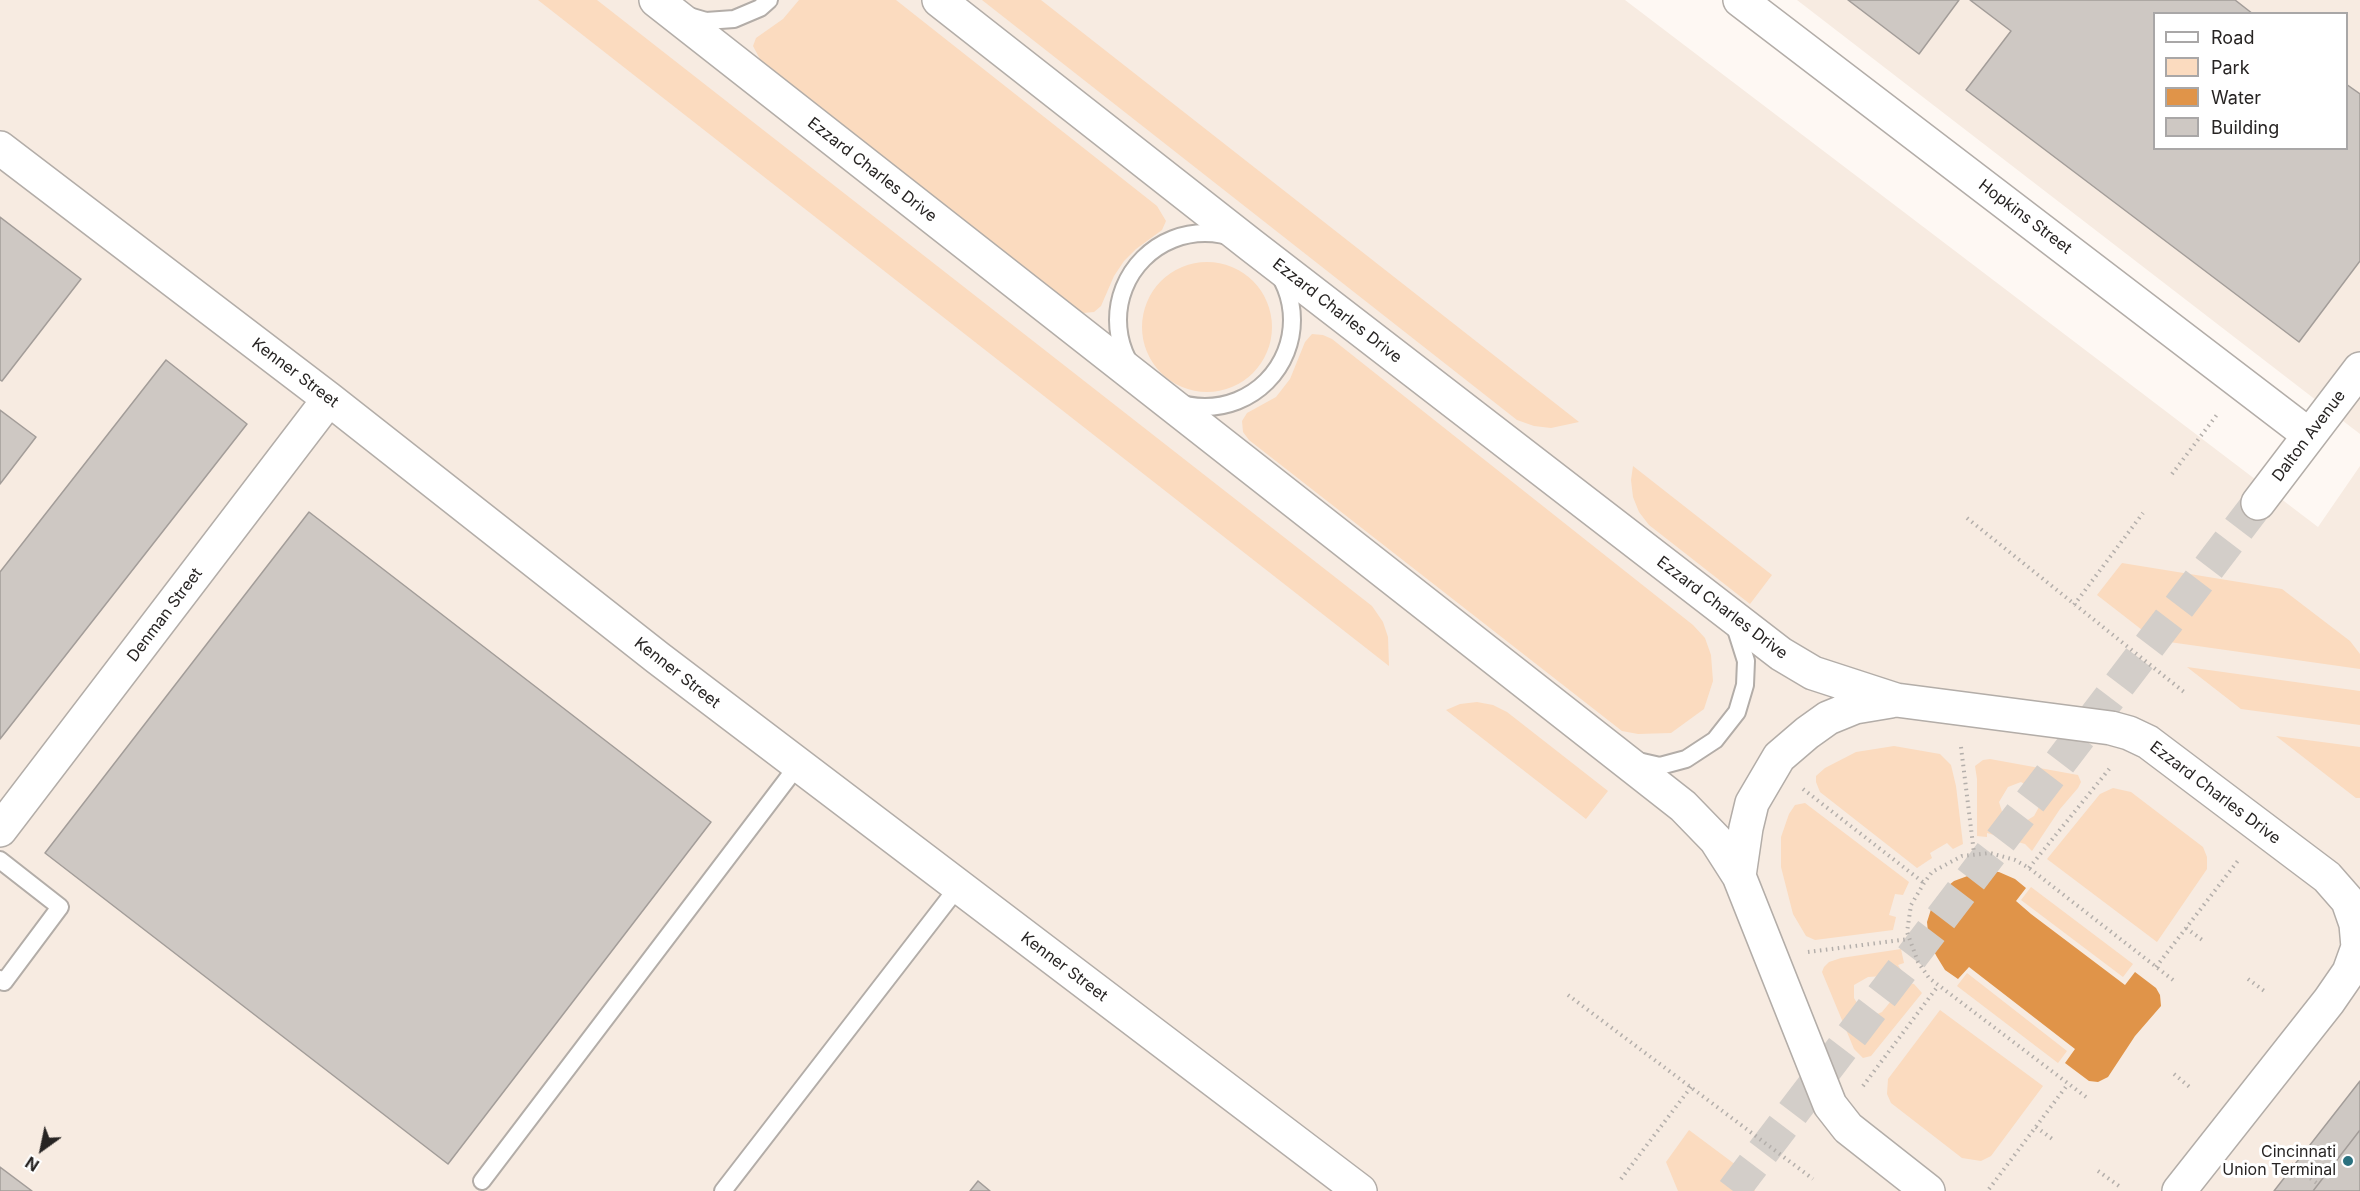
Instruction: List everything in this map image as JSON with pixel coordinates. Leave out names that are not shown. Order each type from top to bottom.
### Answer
[{"type":"street","name":"Ezzard Charles Drive","points":[[657,0],[1683,806],[1716,840],[1739,876],[1830,1105],[1848,1128],[1928,1191]]},
{"type":"street","name":"Ezzard Charles Drive","points":[[939,0],[1251,245],[1781,654],[1813,673],[1896,700],[2110,728],[2129,733],[2148,742],[2317,870],[2348,901],[2356,924],[2358,947],[2349,972],[2329,1001],[2179,1191]]},
{"type":"street","name":"Hopkins Street","points":[[1740,0],[2309,435]]},
{"type":"street","name":"Kenner Street","points":[[0,148],[329,399],[648,651],[1360,1191]]},
{"type":"street","name":"Dalton Avenue","points":[[2258,503],[2360,369]]},
{"type":"street","name":"Denman Street","points":[[0,830],[329,399]]},
{"type":"street","points":[[1739,876],[1752,803],[1779,757],[1828,718],[1855,707],[1896,700]]},
{"type":"lane","points":[[657,0],[679,14],[706,21],[734,19],[760,8],[769,0]]},
{"type":"lane","points":[[1197,233],[1223,234],[1251,245],[1273,264],[1286,286],[1292,311],[1292,334],[1286,355],[1273,376],[1248,397],[1222,406],[1196,407],[1170,401],[1145,385],[1125,357],[1118,330],[1119,302],[1129,276],[1145,256],[1170,240],[1197,233]]},
{"type":"lane","points":[[1623,757],[1660,766],[1686,759],[1715,740],[1737,712],[1745,685],[1746,661],[1732,615]]},
{"type":"lane","points":[[482,1181],[798,765]]},
{"type":"lane","points":[[0,860],[60,907],[4,982],[0,979]]},
{"type":"lane","points":[[723,1191],[958,886]]},
{"type":"path","points":[[2172,474],[2241,383]]},
{"type":"path","points":[[2074,605],[2143,513]]},
{"type":"path","points":[[1967,518],[2184,692]]},
{"type":"path","points":[[1961,747],[1974,853]]},
{"type":"path","points":[[2029,868],[2112,765]]},
{"type":"path","points":[[1794,782],[1924,883]]},
{"type":"path","points":[[2086,1096],[1938,986],[1918,962],[1907,932],[1911,904],[1932,872],[1944,864],[1974,853],[2001,855],[2029,868],[2173,980]]},
{"type":"path","points":[[2156,967],[2240,858]]},
{"type":"path","points":[[2186,928],[2205,942]]},
{"type":"path","points":[[1804,952],[1909,939]]},
{"type":"path","points":[[2248,979],[2267,993]]},
{"type":"path","points":[[1863,1086],[1938,986]]},
{"type":"path","points":[[1568,995],[1813,1179]]},
{"type":"path","points":[[2174,1074],[2193,1089]]},
{"type":"path","points":[[1989,1189],[2068,1084]]},
{"type":"path","points":[[1621,1179],[1692,1087]]},
{"type":"path","points":[[2036,1127],[2055,1141]]},
{"type":"path","points":[[2291,1164],[2318,1184]]},
{"type":"path","points":[[2098,1171],[2119,1186]]},
{"type":"shaded area","points":[[0,0],[1625,0],[2318,527],[2360,466],[2360,1191],[0,1191]]},
{"type":"shaded area","points":[[1797,0],[2360,0],[2360,434]]},
{"type":"green space","points":[[538,0],[597,0],[1372,606],[1383,622],[1388,637],[1389,666]]},
{"type":"green space","points":[[799,0],[896,0],[1157,206],[1166,221],[1162,230],[1124,261],[1114,276],[1101,306],[1094,312],[1083,313],[1074,308],[761,61],[753,46],[756,38],[783,19]]},
{"type":"green space","points":[[982,0],[1041,0],[1579,422],[1551,428],[1534,426],[1517,420]]},
{"type":"green space","points":[[1207,262],[1232,267],[1253,281],[1267,302],[1272,327],[1267,352],[1253,373],[1232,387],[1207,392],[1182,387],[1161,373],[1147,352],[1142,327],[1147,302],[1161,281],[1182,267]]},
{"type":"green space","points":[[1312,334],[1332,339],[1693,625],[1705,638],[1711,655],[1713,681],[1704,709],[1671,733],[1638,734],[1622,731],[1249,440],[1243,432],[1242,421],[1247,413],[1276,397],[1290,379],[1305,342]]},
{"type":"green space","points":[[1633,466],[1772,575],[1750,604],[1649,525],[1639,512],[1633,497],[1631,480]]},
{"type":"green space","points":[[2122,563],[2282,589],[2350,641],[2360,654],[2360,669],[2155,640],[2097,595]]},
{"type":"green space","points":[[2187,667],[2360,691],[2360,725],[2241,709]]},
{"type":"green space","points":[[1477,702],[1493,705],[1507,712],[1608,791],[1586,819],[1446,710],[1460,704]]},
{"type":"green space","points":[[2276,736],[2360,747],[2360,798],[2356,798]]},
{"type":"green space","points":[[1894,746],[1940,754],[1951,765],[1956,786],[1963,844],[1953,849],[1947,843],[1930,853],[1932,858],[1917,868],[1820,792],[1816,782],[1816,776],[1825,768],[1856,752]]},
{"type":"green space","points":[[1990,759],[2078,775],[2081,782],[2078,788],[2060,809],[2032,851],[2025,844],[1987,833],[1987,837],[1977,836],[1975,766],[1983,760]],"holes":[[[2021,782],[2035,790],[2039,797],[2039,807],[2034,816],[2023,823],[2010,821],[2003,815],[1999,802],[2008,787]]]},
{"type":"green space","points":[[2113,788],[2131,792],[2203,847],[2207,857],[2207,869],[2157,942],[2047,859],[2100,794]]},
{"type":"green space","points":[[1805,803],[1909,882],[1903,895],[1895,894],[1889,915],[1896,917],[1893,930],[1815,940],[1806,936],[1793,914],[1781,867],[1781,837],[1789,814],[1795,805]]},
{"type":"green space","points":[[2031,887],[2133,964],[2123,977],[2021,900]]},
{"type":"green space","points":[[1901,949],[1904,963],[1898,965],[1909,983],[1914,984],[1922,993],[1871,1056],[1863,1058],[1854,1049],[1822,972],[1829,962],[1841,958]],"holes":[[[1883,976],[1892,989],[1891,1001],[1882,1012],[1873,1016],[1860,1008],[1854,998],[1854,985],[1868,977]]]},
{"type":"green space","points":[[1967,973],[2067,1051],[2058,1063],[1957,986]]},
{"type":"green space","points":[[1940,1010],[2043,1086],[1991,1156],[1981,1161],[1962,1158],[1891,1103],[1887,1094],[1888,1079]]},
{"type":"green space","points":[[1689,1130],[1748,1174],[1755,1191],[1678,1191],[1666,1162]]},
{"type":"water","points":[[1981,871],[1999,872],[2015,879],[2026,888],[2016,901],[2125,985],[2135,972],[2156,988],[2160,995],[2161,1006],[2135,1036],[2108,1077],[2098,1082],[2089,1081],[2065,1063],[2075,1049],[1969,967],[1958,979],[1945,970],[1929,942],[1927,922],[1933,903],[1954,881]]},
{"type":"building","points":[[1848,0],[1959,0],[1919,54]]},
{"type":"building","points":[[1970,0],[2235,0],[2250,12],[2153,12],[2153,150],[2348,150],[2348,85],[2360,94],[2360,261],[2299,342],[1966,90],[2011,31]]},
{"type":"building","points":[[0,217],[81,279],[2,381],[0,380]]},
{"type":"building","points":[[166,360],[247,424],[0,739],[0,572]]},
{"type":"building","points":[[0,410],[36,437],[0,484]]},
{"type":"building","points":[[309,512],[711,822],[448,1164],[45,853]]},
{"type":"building","points":[[2360,1081],[2360,1130],[2313,1191],[2274,1191]]},
{"type":"building","name":"Cincinnati Union Terminal","points":[[2360,1130],[2360,1191],[2313,1191]]},
{"type":"building","points":[[0,1167],[32,1191],[0,1191]]},
{"type":"building","points":[[978,1181],[990,1191],[970,1191]]},
{"type":"tunnel","points":[[1733,1191],[2258,503]]},
{"type":"place","name":"Cincinnati Union Terminal","points":[[2348,1161]]}]
